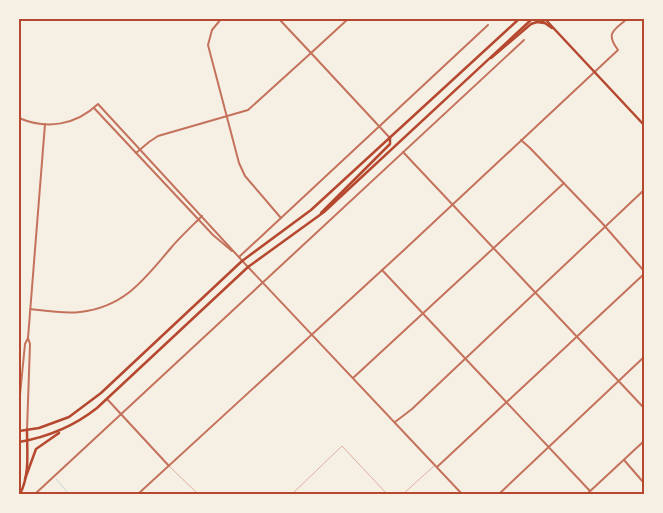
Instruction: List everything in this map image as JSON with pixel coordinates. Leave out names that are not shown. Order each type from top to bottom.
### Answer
[{"type":"main road","points":[[19,432],[57,422],[80,410],[101,393],[242,261],[311,210],[518,19]]},
{"type":"main road","points":[[20,494],[36,449],[84,418],[107,399],[248,268],[311,222],[337,200],[532,19]]},
{"type":"main road","points":[[539,19],[545,20],[557,32],[644,125]]},
{"type":"main road","points":[[486,62],[499,53],[531,24],[545,20]]},
{"type":"main road","points":[[311,222],[390,144],[390,138]]},
{"type":"main road","points":[[25,479],[27,430]]},
{"type":"main road","points":[[19,442],[62,431]]},
{"type":"street","points":[[221,19],[215,24],[210,36],[210,54],[243,173],[281,218]]},
{"type":"street","points":[[279,19],[390,138]]},
{"type":"street","points":[[136,153],[158,136],[245,111],[254,106],[348,19]]},
{"type":"street","points":[[138,494],[618,50],[612,42],[612,32],[627,19]]},
{"type":"street","points":[[239,258],[488,25]]},
{"type":"street","points":[[35,494],[524,40]]},
{"type":"street","points":[[19,118],[34,123],[56,124],[72,121],[98,104],[248,268],[462,494]]},
{"type":"street","points":[[94,108],[198,220],[219,241],[234,252]]},
{"type":"street","points":[[27,430],[30,344],[28,338],[44,124]]},
{"type":"street","points":[[436,466],[578,337],[644,273],[605,227],[521,140]]},
{"type":"street","points":[[403,152],[644,408]]},
{"type":"street","points":[[353,378],[564,183]]},
{"type":"street","points":[[395,422],[559,272],[644,190]]},
{"type":"street","points":[[30,309],[62,313],[81,312],[96,309],[120,299],[144,281],[174,244],[202,216]]},
{"type":"street","points":[[382,270],[590,491]]},
{"type":"street","points":[[19,405],[25,344],[28,338]]},
{"type":"street","points":[[499,494],[644,357]]},
{"type":"street","points":[[107,399],[169,466]]},
{"type":"street","points":[[587,494],[644,441]]},
{"type":"street","points":[[624,460],[644,482]]},
{"type":"lane","points":[[292,494],[342,446],[387,494]]},
{"type":"lane","points":[[169,466],[198,494]]},
{"type":"lane","points":[[403,494],[436,466]]},
{"type":"waterway","points":[[56,479],[69,494]]}]
